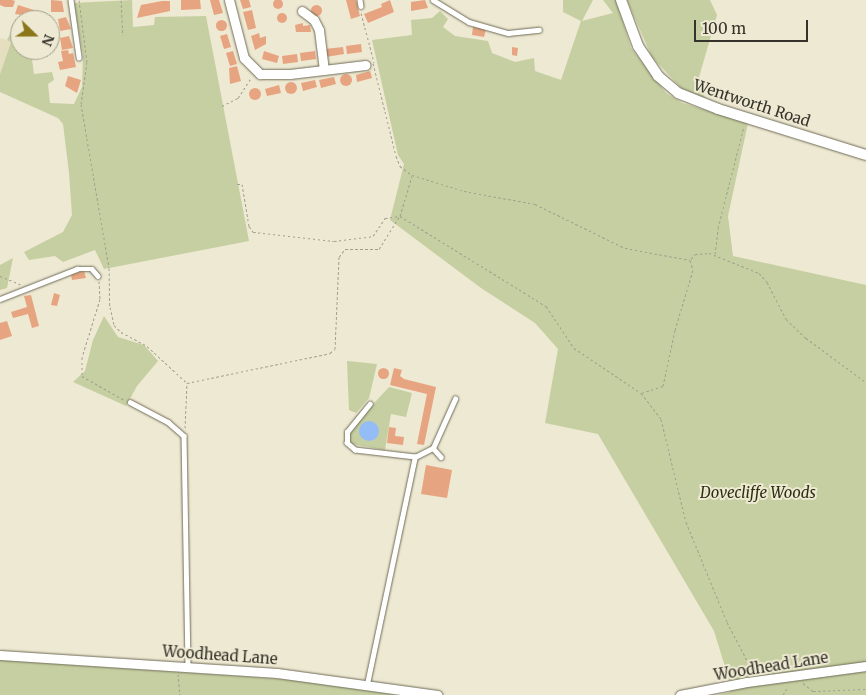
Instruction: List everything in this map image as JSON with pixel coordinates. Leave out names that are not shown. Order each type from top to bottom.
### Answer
[{"type":"street","points":[[229,0],[244,58],[256,71],[272,76],[370,64]]},
{"type":"street","name":"Wentworth Road","points":[[621,0],[638,46],[658,76],[686,98],[866,155]]},
{"type":"street","points":[[302,11],[314,20],[319,30],[324,70]]},
{"type":"street","name":"Woodhead Lane","points":[[0,655],[184,666],[367,684],[438,695]]},
{"type":"street","name":"Woodhead Lane","points":[[680,695],[747,682],[866,666]]},
{"type":"lane","points":[[71,0],[79,57]]},
{"type":"lane","points":[[360,0],[361,6]]},
{"type":"lane","points":[[433,0],[469,22],[508,33],[540,30]]},
{"type":"lane","points":[[0,300],[27,287],[77,268],[92,269],[98,276]]},
{"type":"lane","points":[[370,404],[347,432],[347,442],[355,450],[415,457],[433,448],[455,399]]},
{"type":"lane","points":[[130,402],[168,422],[184,436],[184,666]]},
{"type":"lane","points":[[433,448],[440,458]]},
{"type":"lane","points":[[367,684],[415,457]]},
{"type":"path","points":[[79,0],[88,62],[81,104],[109,268],[110,307],[114,325],[121,332],[147,346],[187,384],[184,436]]},
{"type":"path","points":[[121,0],[123,35]]},
{"type":"path","points":[[364,24],[370,64],[396,156],[400,166],[412,175],[464,191],[535,204],[625,248],[690,260]]},
{"type":"path","points":[[222,106],[238,98],[256,71]]},
{"type":"path","points":[[715,254],[718,228],[746,118]]},
{"type":"path","points":[[187,384],[330,353],[335,349],[339,257],[345,249],[379,249],[400,216],[412,175]]},
{"type":"path","points":[[237,184],[242,184],[249,226],[253,232],[334,241],[373,236],[385,218],[400,216],[546,306],[574,348],[641,393],[661,419],[686,522],[727,622],[749,664],[747,682]]},
{"type":"path","points":[[690,260],[695,254],[715,254],[759,273],[767,282],[786,319],[806,338],[866,382]]},
{"type":"path","points":[[641,393],[664,386],[675,330],[693,270],[690,260]]},
{"type":"path","points":[[0,276],[27,287]]},
{"type":"path","points":[[98,276],[100,299],[82,357],[82,376],[130,402]]},
{"type":"path","points":[[180,695],[184,666]]},
{"type":"path","points":[[783,695],[794,675],[813,692],[866,690]]},
{"type":"shaded area","points":[[0,38],[10,41],[10,44],[0,74]]},
{"type":"green space","points":[[132,0],[133,27],[154,25],[155,17],[206,16],[249,241],[104,269],[95,250],[63,262],[55,256],[29,260],[24,252],[63,232],[72,215],[63,124],[58,118],[0,92],[0,74],[10,45],[10,60],[32,60],[34,74],[52,72],[54,80],[48,84],[50,103],[74,104],[82,87],[83,55],[74,3]]},
{"type":"green space","name":"Dovecliffe Woods","points":[[563,0],[593,0],[582,21],[613,13],[603,0],[616,0],[631,48],[666,93],[682,103],[748,123],[728,216],[733,256],[866,285],[866,695],[718,695],[730,692],[730,683],[714,631],[598,434],[545,423],[558,349],[535,323],[481,288],[390,220],[404,164],[398,155],[372,40],[412,35],[411,20],[432,18],[440,11],[448,19],[443,27],[455,36],[488,41],[492,53],[515,62],[534,58],[535,71],[561,80],[581,21],[563,12]]},
{"type":"green space","points":[[627,0],[710,0],[717,15],[697,84],[706,99],[681,88],[652,57]]},
{"type":"green space","points":[[13,258],[7,288],[0,290],[0,265]]},
{"type":"green space","points":[[104,316],[118,337],[144,345],[158,361],[137,386],[126,406],[73,382],[85,371],[93,340]]},
{"type":"green space","points":[[347,361],[377,364],[369,398],[356,413],[349,410]]},
{"type":"green space","points":[[389,387],[412,393],[406,417],[391,414],[385,450],[351,444],[349,437],[353,426]]},
{"type":"green space","points":[[0,660],[296,680],[397,695],[0,695]]},
{"type":"water","points":[[365,421],[373,421],[379,427],[379,435],[373,441],[365,441],[359,435],[359,427]]},
{"type":"building","points":[[278,-1],[283,4],[278,9],[273,4]]},
{"type":"building","points":[[0,0],[15,1],[13,7],[5,7],[0,5]]},
{"type":"building","points":[[51,0],[62,1],[64,12],[51,10]]},
{"type":"building","points":[[181,0],[200,0],[201,9],[181,10]]},
{"type":"building","points":[[210,0],[219,0],[223,13],[214,15]]},
{"type":"building","points":[[240,0],[249,0],[251,7],[243,9]]},
{"type":"building","points":[[346,0],[356,0],[360,16],[351,19]]},
{"type":"building","points":[[390,0],[394,12],[368,23],[364,14],[382,7],[381,4]]},
{"type":"building","points":[[425,0],[428,8],[411,11],[411,2]]},
{"type":"building","points":[[170,1],[170,11],[137,18],[141,5]]},
{"type":"building","points":[[18,5],[34,10],[16,10]]},
{"type":"building","points":[[314,5],[318,5],[321,10],[320,14],[314,15],[311,12],[311,8]]},
{"type":"building","points":[[252,10],[256,28],[248,30],[243,12]]},
{"type":"building","points":[[280,13],[284,13],[287,18],[286,22],[280,23],[277,20],[277,16]]},
{"type":"building","points":[[66,17],[71,29],[60,31],[60,18]]},
{"type":"building","points":[[221,19],[227,25],[221,31],[215,25]]},
{"type":"building","points":[[303,23],[303,26],[310,25],[311,32],[296,32],[295,25]]},
{"type":"building","points":[[473,27],[486,29],[484,37],[472,35]]},
{"type":"building","points":[[259,33],[260,38],[266,36],[266,44],[255,50],[251,36]]},
{"type":"building","points":[[227,34],[231,47],[224,49],[220,36]]},
{"type":"building","points":[[69,36],[73,48],[62,50],[60,38]]},
{"type":"building","points":[[361,44],[362,52],[347,54],[346,46]]},
{"type":"building","points":[[343,47],[344,54],[326,57],[325,49]]},
{"type":"building","points":[[512,47],[518,48],[517,56],[512,55]]},
{"type":"building","points":[[68,50],[69,54],[73,53],[76,67],[60,70],[58,62],[63,61],[61,51]]},
{"type":"building","points":[[233,51],[237,64],[230,66],[226,53]]},
{"type":"building","points":[[264,51],[279,56],[277,63],[262,59]]},
{"type":"building","points":[[315,51],[316,59],[301,61],[300,53]]},
{"type":"building","points":[[297,54],[298,62],[283,64],[282,56]]},
{"type":"building","points":[[237,66],[241,81],[230,84],[229,68]]},
{"type":"building","points":[[370,71],[372,78],[357,82],[356,75]]},
{"type":"building","points":[[344,74],[348,74],[352,80],[348,86],[344,86],[340,82],[340,78]]},
{"type":"building","points":[[68,76],[81,80],[77,93],[65,86]]},
{"type":"building","points":[[334,77],[336,84],[321,88],[319,80]]},
{"type":"building","points":[[315,80],[317,87],[303,91],[301,83]]},
{"type":"building","points":[[289,82],[293,82],[297,88],[293,94],[289,94],[285,90],[285,86]]},
{"type":"building","points":[[279,85],[281,93],[267,96],[265,89]]},
{"type":"building","points":[[253,88],[257,88],[261,94],[257,100],[253,100],[249,96],[249,92]]},
{"type":"building","points":[[84,271],[86,278],[72,280],[71,274]]},
{"type":"building","points":[[54,293],[60,295],[57,306],[51,305]]},
{"type":"building","points":[[31,295],[39,326],[32,328],[28,314],[13,318],[11,312],[27,307],[24,296]]},
{"type":"building","points":[[7,321],[12,336],[0,340],[0,323]]},
{"type":"building","points":[[381,368],[385,368],[388,373],[387,377],[381,378],[378,375],[378,371]]},
{"type":"building","points":[[394,368],[402,370],[400,376],[404,379],[436,387],[424,445],[417,444],[427,394],[390,385]]},
{"type":"building","points":[[389,427],[396,428],[395,436],[404,437],[403,445],[387,443]]},
{"type":"building","points":[[426,465],[452,470],[447,498],[421,494]]}]
